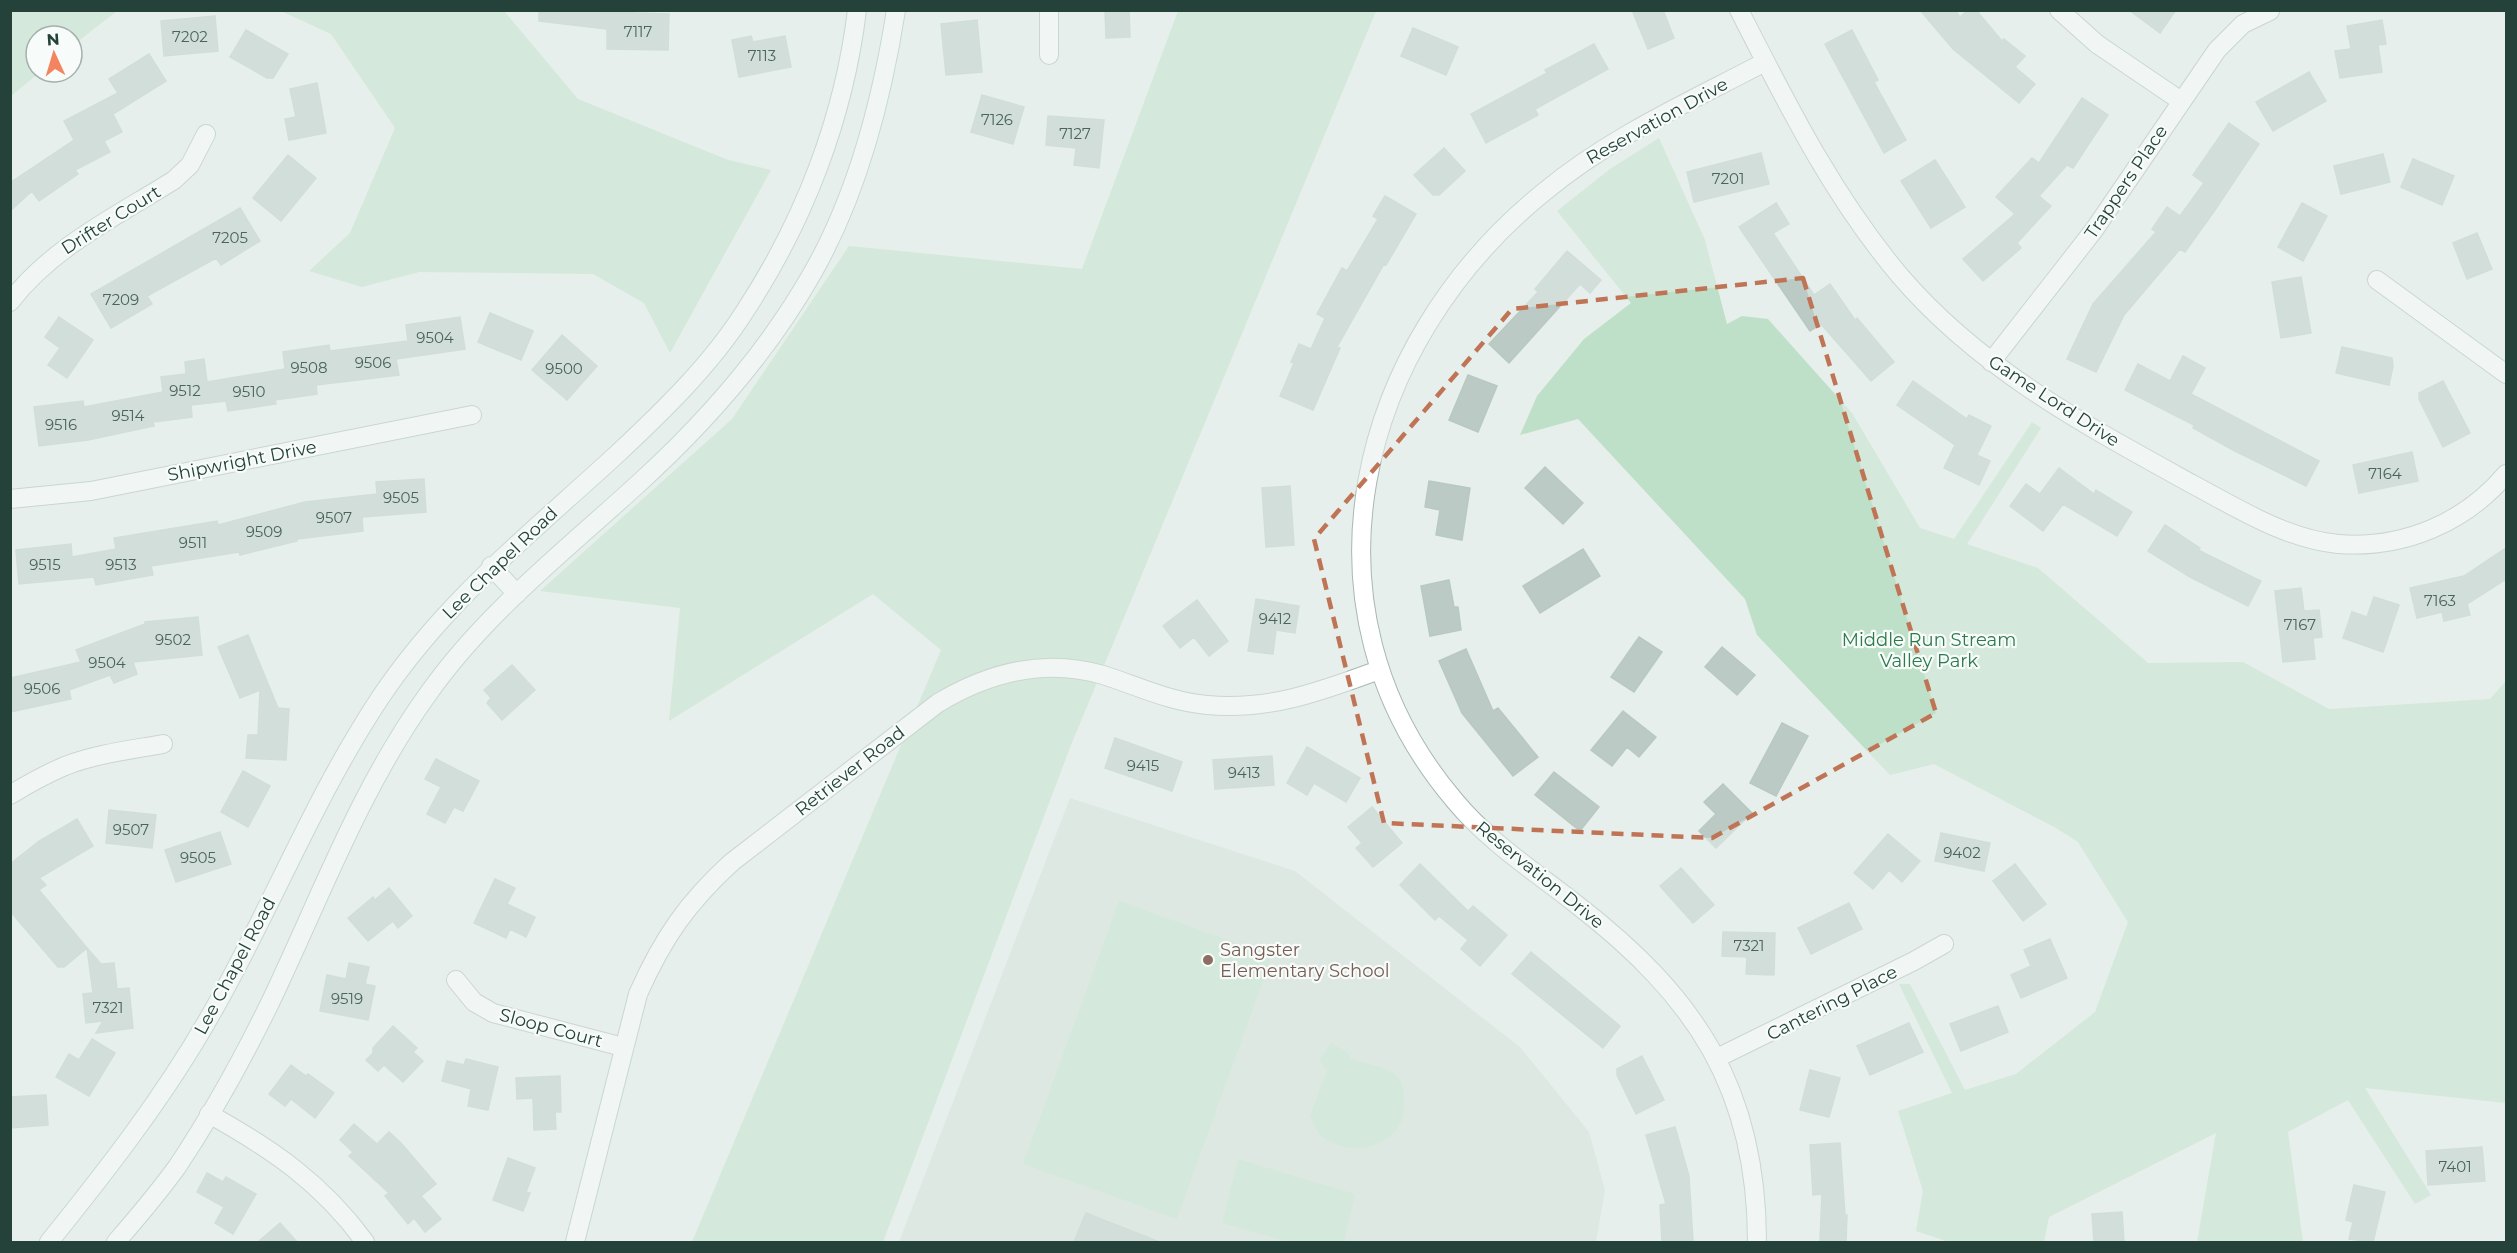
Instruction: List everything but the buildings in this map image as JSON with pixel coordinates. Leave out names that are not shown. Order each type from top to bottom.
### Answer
[{"type":"street","name":"Lee Chapel Road","points":[[49,1242],[176,1075],[253,938],[343,757],[381,697],[436,626],[491,566],[616,454],[665,405],[713,355],[744,313],[790,232],[826,147],[849,60],[857,10]]},
{"type":"street","name":"Lee Chapel Road","points":[[117,1242],[176,1168],[209,1114],[268,1005],[310,914],[394,745],[429,692],[469,643],[517,594],[643,479],[699,423],[760,353],[790,310],[815,268],[840,216],[859,164],[878,104],[896,10]]},
{"type":"street","points":[[1049,10],[1049,55]]},
{"type":"street","name":"Game Lord Drive","points":[[1739,10],[1820,164],[1868,236],[1903,279],[1937,315],[1990,362],[2095,431],[2289,533],[2338,544],[2370,544],[2416,536],[2465,512],[2492,491],[2506,474]]},
{"type":"street","points":[[2059,10],[2097,44],[2181,101]]},
{"type":"street","name":"Trappers Place","points":[[1990,362],[2094,230],[2217,50],[2231,34],[2244,24],[2270,11]]},
{"type":"street","name":"Reservation Drive","points":[[1757,1242],[1753,1171],[1746,1133],[1718,1058],[1685,1007],[1649,967],[1578,906],[1497,844],[1455,801],[1433,774],[1399,718],[1379,670],[1366,619],[1362,589],[1362,520],[1374,449],[1387,408],[1414,348],[1436,312],[1488,245],[1541,194],[1572,170],[1633,131],[1765,62]]},
{"type":"street","name":"Drifter Court","points":[[10,302],[26,282],[55,255],[174,180],[190,165],[206,134]]},
{"type":"street","points":[[2377,280],[2506,374]]},
{"type":"street","name":"Shipwright Drive","points":[[10,499],[91,491],[472,415]]},
{"type":"street","points":[[491,566],[517,594]]},
{"type":"street","name":"Retriever Road","points":[[575,1242],[638,994],[656,955],[678,919],[706,886],[732,862],[938,703],[965,687],[1012,672],[1037,668],[1065,669],[1103,675],[1176,700],[1242,707],[1291,700],[1379,670]]},
{"type":"street","points":[[10,795],[44,775],[67,765],[163,744]]},
{"type":"street","name":"Cantering Place","points":[[1718,1058],[1904,967],[1944,944]]},
{"type":"street","name":"Sloop Court","points":[[456,980],[474,1002],[493,1013],[623,1047]]},
{"type":"street","points":[[209,1114],[256,1140],[292,1166],[326,1195],[365,1242]]},
{"type":"highlighted area","points":[[1803,278],[1936,713],[1712,838],[1384,823],[1314,539],[1512,309]]},
{"type":"shaded area","name":"Sangster Elementary School","points":[[1070,798],[1295,871],[1521,1048],[1589,1132],[1605,1190],[1596,1242],[899,1242]]},
{"type":"green space","points":[[11,10],[117,10],[84,37],[84,24],[24,24],[26,84],[11,96]]},
{"type":"green space","points":[[281,11],[504,11],[578,99],[728,160],[771,170],[670,353],[644,303],[593,274],[419,272],[362,287],[309,271],[350,233],[395,128],[331,34]]},
{"type":"green space","points":[[1178,11],[1376,11],[1071,745],[883,1242],[692,1242],[941,650],[873,594],[669,721],[680,608],[540,591],[732,419],[849,246],[1082,269]]},
{"type":"green space","name":"Middle Run Stream Valley Park","points":[[1659,138],[1705,240],[1727,324],[1742,316],[1768,319],[1852,413],[1920,528],[1954,539],[2032,422],[2041,428],[1967,544],[2038,568],[2148,663],[2243,662],[2329,709],[2490,699],[2506,681],[2506,1103],[2365,1088],[2431,1195],[2415,1204],[2348,1100],[2288,1132],[2303,1242],[2197,1242],[2216,1133],[2049,1217],[2044,1242],[1949,1242],[1916,1231],[1923,1191],[1898,1111],[1952,1093],[1899,984],[1910,984],[1965,1090],[2016,1074],[2095,1012],[2128,922],[2078,842],[2056,828],[1934,764],[1890,775],[1757,635],[1745,599],[1578,419],[1520,435],[1537,396],[1584,339],[1631,303],[1557,211],[1610,169]]},
{"type":"green space","points":[[1119,901],[1272,956],[1177,1219],[1023,1164]]},
{"type":"green space","points":[[1331,1043],[1347,1052],[1351,1059],[1391,1072],[1401,1082],[1404,1099],[1401,1122],[1386,1139],[1365,1147],[1353,1148],[1331,1142],[1321,1136],[1316,1129],[1310,1116],[1327,1070],[1319,1061]]},
{"type":"green space","points":[[1238,1159],[1355,1194],[1344,1242],[1287,1242],[1222,1223]]},
{"type":"place","name":"Sangster Elementary School","points":[[1208,960]]}]
